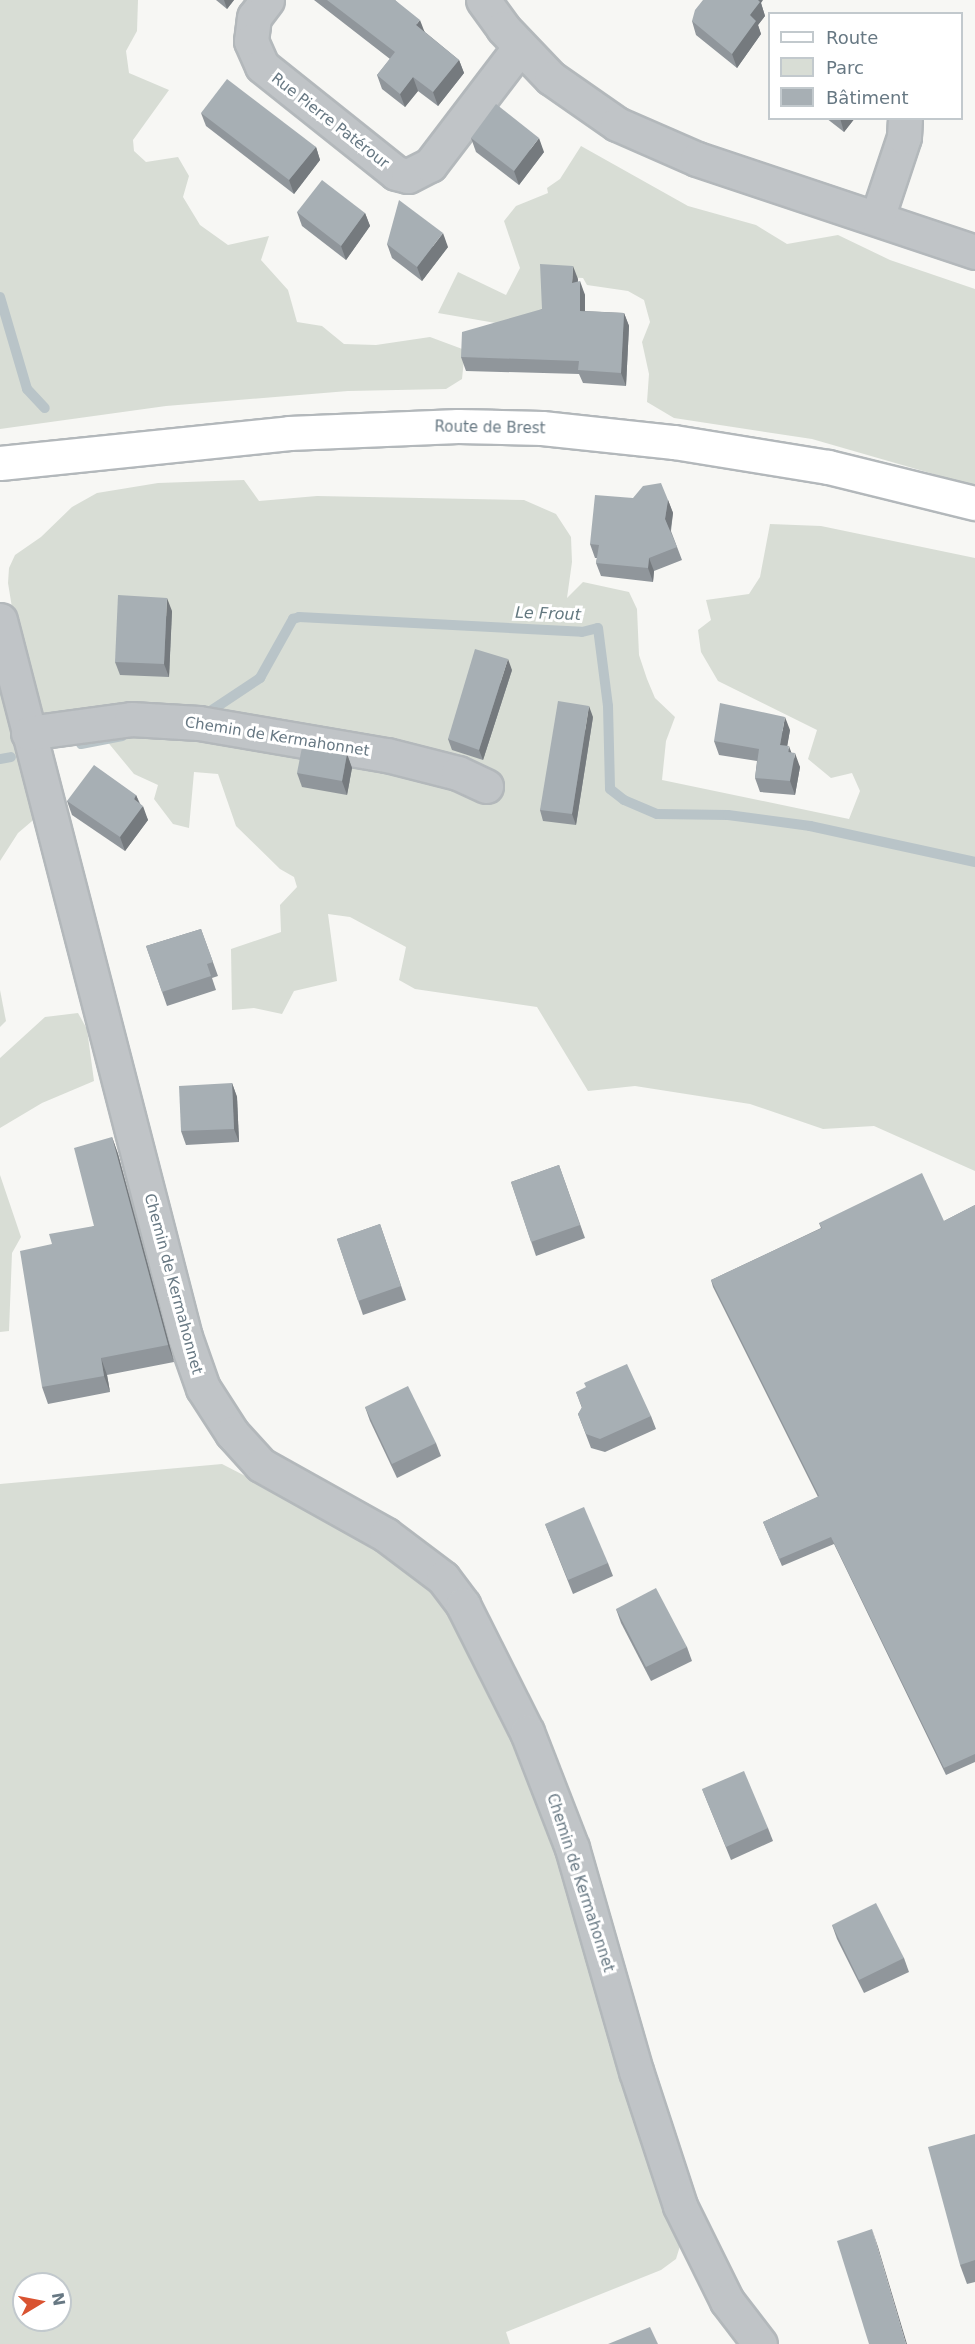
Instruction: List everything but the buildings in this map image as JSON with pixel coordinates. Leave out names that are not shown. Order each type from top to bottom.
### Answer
[{"type":"main road","name":"Route de Brest","points":[[0,463],[277,433],[458,426],[542,428],[674,442],[828,467],[975,503]]},
{"type":"street","name":"Rue Pierre Patérour","points":[[267,0],[254,17],[251,41],[262,66],[396,174],[408,176],[430,165],[520,47]]},
{"type":"street","points":[[483,0],[520,47],[593,111],[656,143],[975,252]]},
{"type":"street","points":[[877,218],[904,137],[905,120]]},
{"type":"street","name":"Chemin de Kermahonnet","points":[[0,620],[185,1337],[203,1388],[232,1433],[261,1465],[386,1535],[443,1578],[463,1605],[527,1732],[572,1848],[677,2196],[728,2301],[760,2344]]},
{"type":"street","name":"Chemin de Kermahonnet","points":[[28,733],[131,719],[191,722],[387,755],[458,773],[486,786]]},
{"type":"green space","points":[[0,0],[138,0],[137,31],[126,51],[129,73],[169,90],[133,140],[134,151],[146,162],[178,157],[189,176],[183,197],[200,225],[228,245],[269,236],[261,260],[288,290],[297,322],[322,326],[344,344],[376,345],[430,337],[465,350],[462,379],[446,389],[348,391],[166,406],[0,429]]},
{"type":"green space","points":[[581,146],[688,206],[756,225],[787,244],[838,235],[890,260],[975,289],[975,486],[812,439],[674,418],[647,402],[649,374],[642,342],[650,322],[644,300],[628,291],[587,285],[583,278],[543,276],[543,321],[535,330],[438,313],[458,272],[506,295],[520,268],[504,221],[516,206],[548,193],[547,188],[560,179]]},
{"type":"green space","points":[[244,480],[259,501],[317,496],[524,500],[556,514],[571,537],[572,562],[567,598],[583,582],[629,592],[637,609],[639,655],[647,679],[655,698],[675,717],[666,741],[662,780],[849,819],[860,791],[852,773],[831,778],[808,759],[817,730],[718,681],[701,652],[698,630],[711,620],[706,600],[749,594],[760,577],[770,524],[821,526],[975,558],[975,1171],[874,1126],[823,1129],[750,1104],[635,1086],[588,1091],[537,1007],[415,989],[399,980],[406,947],[350,917],[328,914],[337,981],[294,991],[282,1014],[254,1008],[232,1010],[231,949],[281,932],[280,905],[297,887],[294,877],[280,869],[236,826],[218,774],[194,772],[189,828],[173,824],[154,799],[158,785],[134,774],[92,723],[39,715],[20,657],[8,583],[9,568],[15,555],[41,537],[72,507],[97,493],[158,483]]},
{"type":"green space","points":[[0,685],[38,816],[18,833],[0,861]]},
{"type":"green space","points":[[0,990],[6,1021],[0,1027]]},
{"type":"green space","points":[[78,1013],[87,1029],[94,1081],[42,1103],[0,1128],[0,1058],[45,1017]]},
{"type":"green space","points":[[0,1175],[21,1237],[12,1253],[9,1331],[0,1332]]},
{"type":"green space","points":[[222,1464],[375,1543],[436,1591],[490,1686],[539,1801],[647,2159],[680,2246],[676,2259],[661,2270],[506,2332],[510,2344],[0,2344],[0,1484]]},
{"type":"waterway","points":[[0,297],[27,389],[45,408]]},
{"type":"waterway","name":"Le Frout","points":[[203,716],[260,678],[293,619],[299,617],[582,632],[598,628],[608,706],[610,789],[624,800],[657,814],[728,815],[810,826],[975,862]]},
{"type":"waterway","name":"Le Frout","points":[[81,744],[122,736]]},
{"type":"waterway","name":"Le Frout","points":[[0,759],[11,757]]}]
